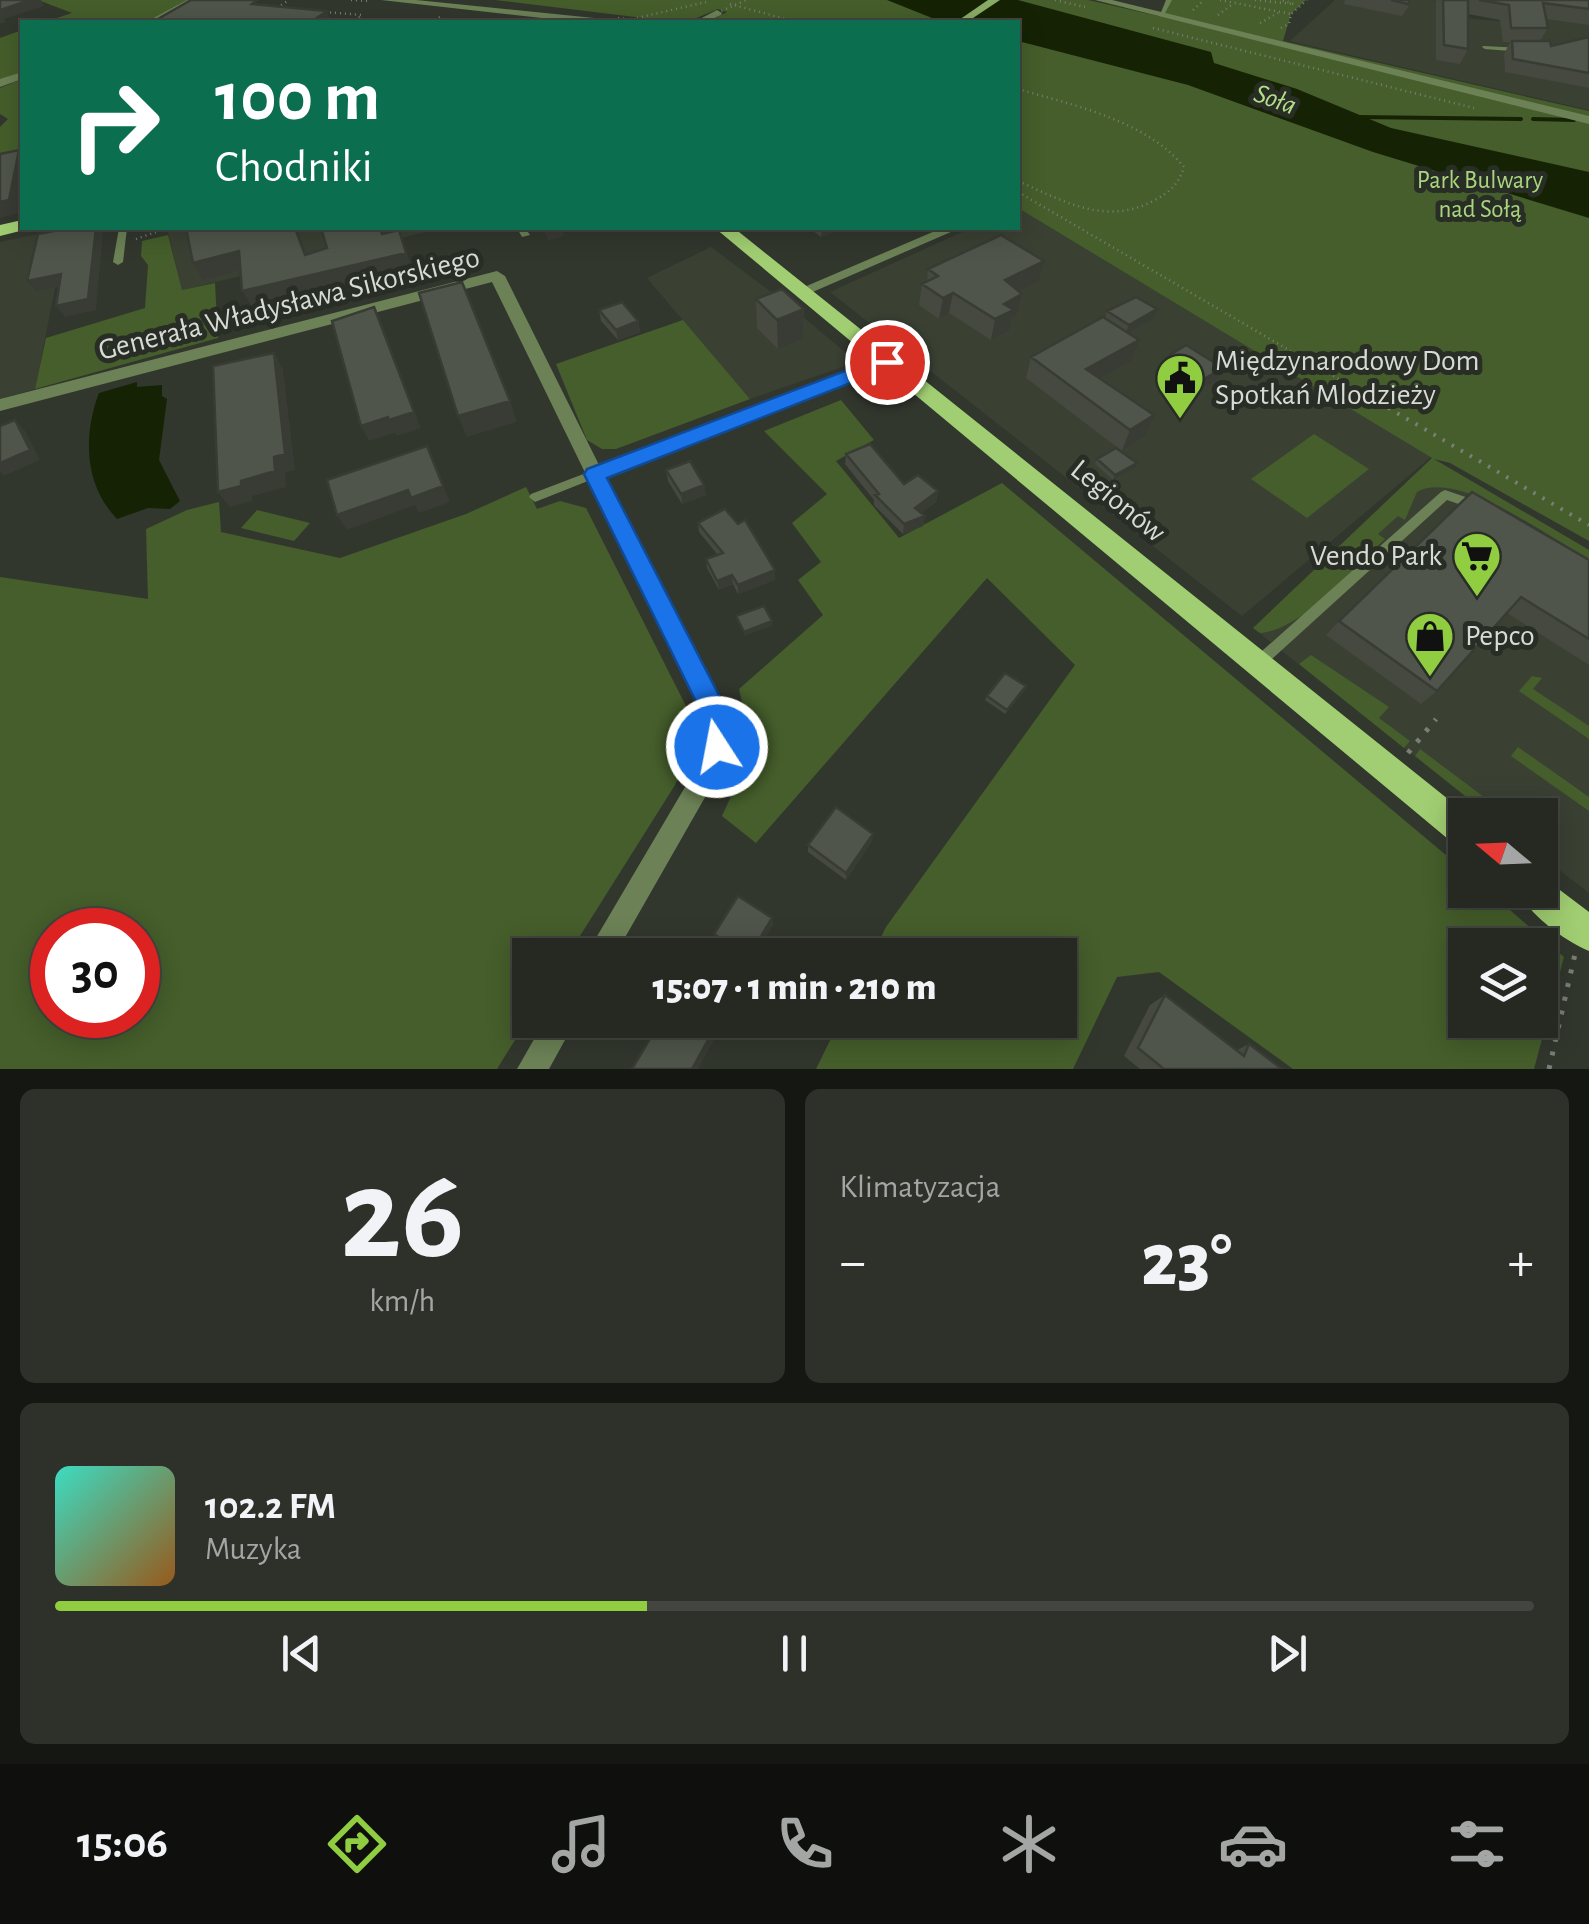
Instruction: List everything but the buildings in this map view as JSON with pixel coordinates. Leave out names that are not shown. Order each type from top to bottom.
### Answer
[{"type":"main road","name":"Legionów","points":[[726,230],[1448,818]]},
{"type":"main road","points":[[1552,908],[1583,942]]},
{"type":"street","points":[[155,20],[195,0]]},
{"type":"street","points":[[386,0],[584,20]]},
{"type":"street","points":[[964,20],[995,0]]},
{"type":"street","points":[[1100,0],[1254,33],[1589,120]]},
{"type":"street","points":[[704,20],[718,14]]},
{"type":"street","points":[[802,292],[947,230]]},
{"type":"street","name":"Generała Władysława Sikorskiego","points":[[0,405],[497,276],[594,474]]},
{"type":"street","points":[[610,938],[691,803],[717,747],[712,707],[594,474],[887,362]]},
{"type":"street","points":[[532,1069],[551,1038]]},
{"type":"lane","points":[[1162,14],[1169,0]]},
{"type":"lane","points":[[1485,47],[1531,50],[1589,40]]},
{"type":"lane","points":[[118,262],[122,230]]},
{"type":"lane","points":[[535,497],[594,474]]},
{"type":"lane","points":[[1258,664],[1445,496],[1468,500],[1485,510]]},
{"type":"path","points":[[268,7],[279,8],[290,0]]},
{"type":"path","points":[[718,14],[746,0]]},
{"type":"path","points":[[1190,12],[1204,0]]},
{"type":"path","points":[[1220,0],[1291,14]]},
{"type":"path","points":[[1255,0],[1302,5]]},
{"type":"path","points":[[1264,0],[1292,5]]},
{"type":"path","points":[[1281,0],[1292,5]]},
{"type":"path","points":[[1270,34],[1289,24],[1291,14],[1307,0]]},
{"type":"path","points":[[1214,18],[1234,2]]},
{"type":"path","points":[[316,10],[362,15],[355,20]]},
{"type":"path","points":[[1254,33],[1281,12]]},
{"type":"path","points":[[1145,22],[1163,32],[1464,108],[1488,108],[1494,98]]},
{"type":"path","points":[[1020,90],[1150,138],[1176,154],[1184,168],[1179,181],[1166,194],[1117,216],[1089,212],[1020,182]]},
{"type":"path","points":[[1020,193],[1589,524]]},
{"type":"path","points":[[120,250],[164,230]]},
{"type":"path","points":[[1404,756],[1436,719]]},
{"type":"path","points":[[1549,1069],[1583,942]]},
{"type":"shaded area","points":[[1335,0],[1433,0],[1445,3],[1464,18],[1507,22],[1589,0],[1589,110],[1290,41]]},
{"type":"shaded area","name":"Międzynarodowy Dom Spotkań Mlodzieży","points":[[1020,209],[1431,457],[1242,616],[830,292],[967,230],[1020,230]]},
{"type":"shaded area","points":[[67,230],[35,389],[0,399],[0,242]]},
{"type":"shaded area","points":[[167,230],[435,230],[182,290]]},
{"type":"shaded area","points":[[711,247],[857,362],[750,399],[647,278]]},
{"type":"shaded area","name":"Vendo Park","points":[[1432,458],[1589,550],[1589,893],[1558,869],[1558,798],[1468,798],[1253,628]]},
{"type":"green space","points":[[38,0],[189,0],[150,20],[51,20],[72,13]]},
{"type":"green space","name":"Park Bulwary nad Sołą","points":[[495,0],[1088,0],[1158,16],[1169,0],[1306,0],[1291,14],[1283,41],[1589,111],[1589,541],[1450,463],[1434,459],[1589,550],[1589,560],[1504,509],[1456,490],[1435,487],[1417,492],[1405,520],[1398,516],[1378,534],[1385,539],[1309,610],[1276,630],[1260,633],[1253,628],[1432,458],[1020,209],[1020,20],[712,20],[727,12],[718,9],[692,20],[660,20]]},
{"type":"green space","points":[[20,31],[20,73],[0,80],[0,38]]},
{"type":"green space","points":[[20,80],[20,152],[0,160],[0,127],[8,119],[0,114],[0,88]]},
{"type":"green space","points":[[168,235],[182,290],[215,283],[218,338],[35,389],[46,338],[145,308],[148,265],[141,256],[142,241]]},
{"type":"green space","points":[[683,320],[750,399],[616,449],[602,449],[587,440],[556,364]]},
{"type":"green space","points":[[841,400],[874,440],[836,461],[899,538],[1002,483],[1448,857],[1448,908],[1508,908],[1531,928],[1448,928],[1448,1038],[1542,1038],[1534,1069],[1293,1069],[1159,972],[1117,977],[1073,1069],[816,1069],[831,1038],[1077,1038],[1077,938],[880,938],[1075,665],[987,578],[756,843],[722,816],[746,755],[739,689],[823,615],[798,580],[821,562],[792,523],[827,494],[764,431]]},
{"type":"green space","points":[[1314,434],[1369,469],[1307,518],[1251,479]]},
{"type":"green space","points":[[526,487],[537,509],[560,501],[586,508],[689,712],[689,754],[675,785],[579,938],[512,938],[512,1038],[516,1038],[497,1069],[0,1069],[0,577],[148,599],[146,529],[187,510],[219,502],[221,532],[340,558],[466,514]]},
{"type":"green space","points":[[257,510],[310,523],[294,541],[241,528]]},
{"type":"green space","points":[[1311,655],[1389,707],[1379,718],[1410,741],[1404,748],[1299,664]]},
{"type":"green space","points":[[1532,676],[1542,678],[1533,689],[1589,726],[1589,739],[1519,691]]},
{"type":"green space","points":[[1518,747],[1589,797],[1589,811],[1511,756]]},
{"type":"green space","points":[[1420,749],[1485,798],[1468,798],[1415,756]]},
{"type":"green space","points":[[1558,952],[1564,957],[1558,979]]},
{"type":"water","name":"Soła","points":[[887,0],[1018,0],[1211,52],[1214,63],[1297,89],[1391,128],[1589,172],[1589,218],[1373,152],[1188,85],[1020,42],[1020,20],[937,20]]},
{"type":"water","points":[[137,382],[137,387],[162,385],[162,396],[167,399],[159,460],[180,501],[170,509],[148,508],[117,519],[106,506],[93,475],[90,426],[99,393]]},
{"type":"waterway","points":[[1357,117],[1521,119]]},
{"type":"waterway","points":[[1533,119],[1574,120]]},
{"type":"place","name":"Międzynarodowy Dom Spotkań Mlodzieży","points":[[1180,420]]},
{"type":"place","name":"Vendo Park","points":[[1477,598]]},
{"type":"place","name":"Pepco","points":[[1430,678]]},
{"type":"route","points":[[717,747],[712,707],[594,474],[887,362]]}]
